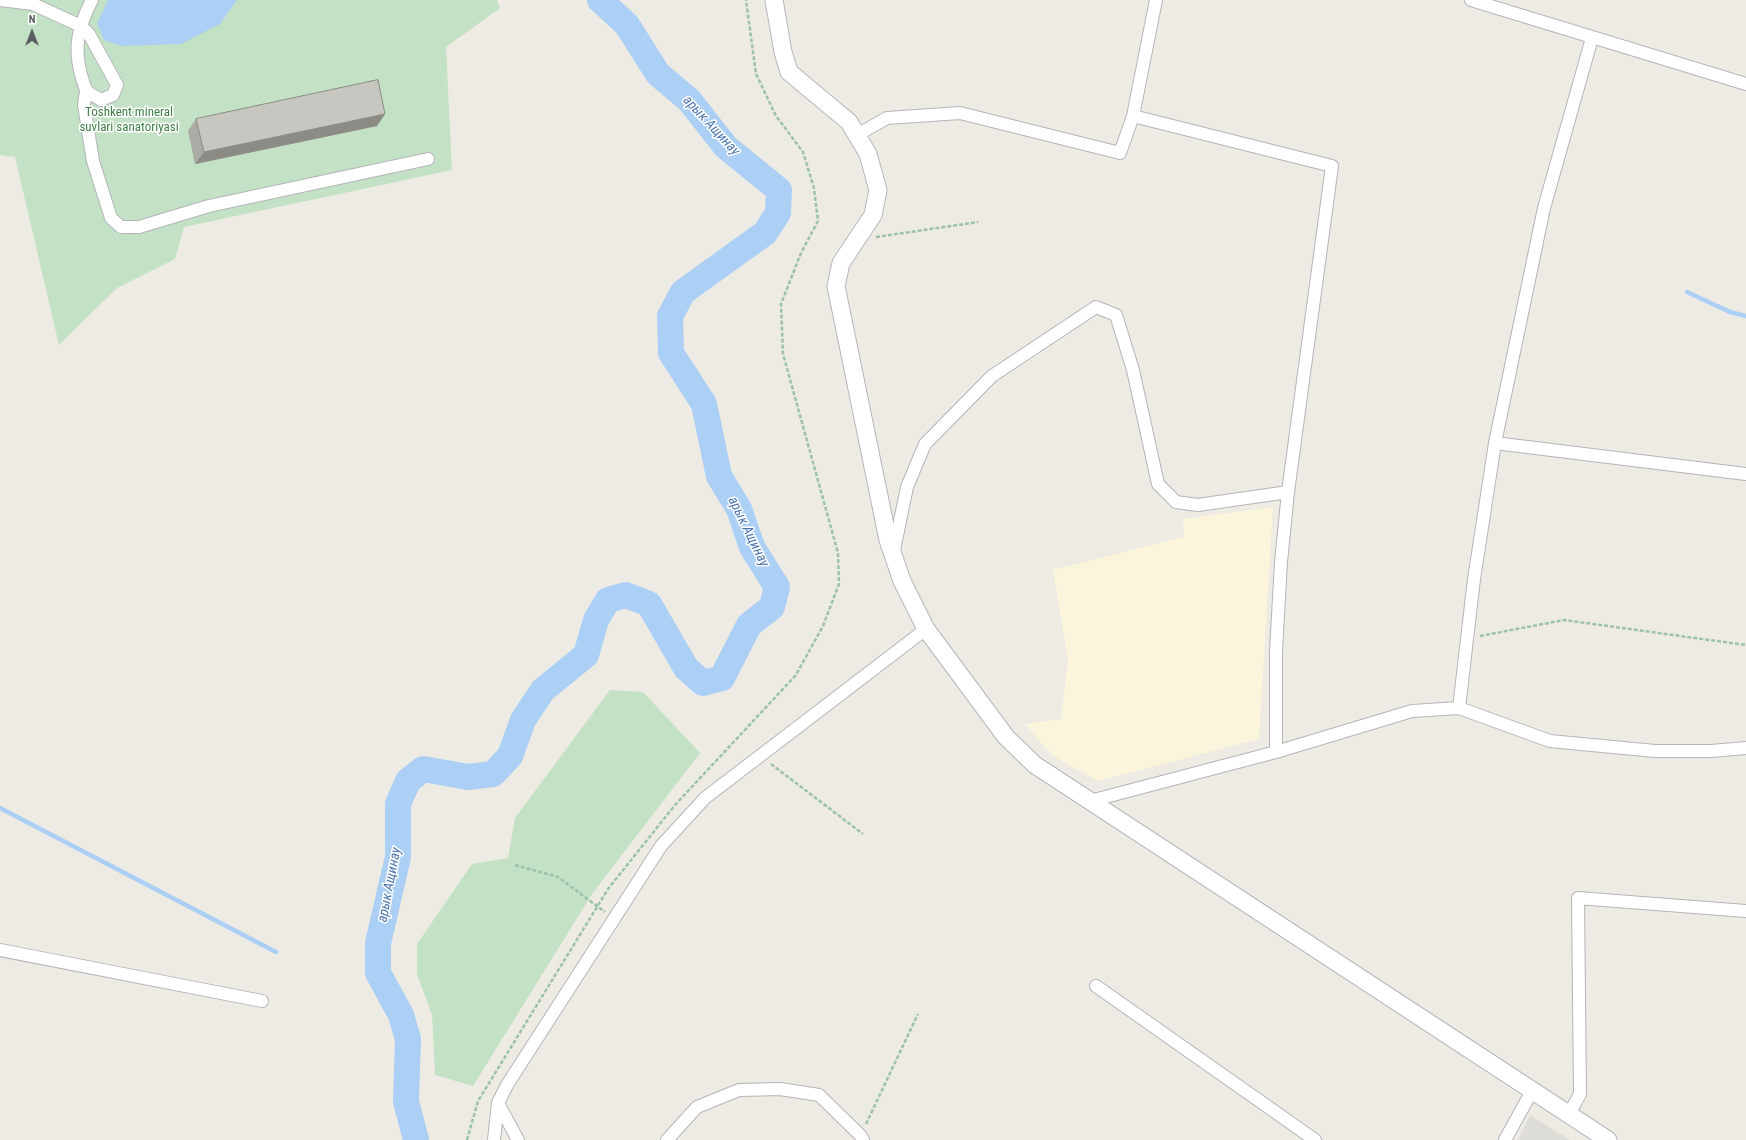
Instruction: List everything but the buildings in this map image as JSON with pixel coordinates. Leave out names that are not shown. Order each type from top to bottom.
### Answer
[{"type":"main road","points":[[774,0],[783,52],[789,72],[849,122],[868,154],[878,190],[873,215],[841,263],[836,286],[888,540],[902,581],[926,629],[1006,737],[1036,765],[1608,1140]]},
{"type":"street","points":[[0,0],[33,4],[81,26],[89,34],[117,85],[113,95],[101,100],[86,90]]},
{"type":"street","points":[[92,0],[83,18],[76,45],[78,67],[86,90],[84,105],[93,161],[111,218],[121,227],[139,227],[209,206],[428,159]]},
{"type":"street","points":[[857,135],[887,118],[960,113],[1120,153],[1133,116],[1156,0]]},
{"type":"street","points":[[1471,0],[1746,84]]},
{"type":"street","points":[[1459,708],[1474,578],[1495,443],[1544,208],[1592,38]]},
{"type":"street","points":[[1133,116],[1332,166],[1288,492],[1281,562],[1276,651],[1276,752]]},
{"type":"street","points":[[893,555],[907,487],[925,444],[992,376],[1096,307],[1116,315],[1133,370],[1158,484],[1176,502],[1198,506],[1288,492]]},
{"type":"street","points":[[1495,443],[1746,474]]},
{"type":"street","points":[[494,1140],[498,1103],[507,1085],[661,846],[705,798],[926,629]]},
{"type":"street","points":[[1090,801],[1276,752],[1412,711],[1459,708],[1550,741],[1655,751],[1712,751],[1746,748]]},
{"type":"street","points":[[1569,1114],[1580,1094],[1578,898],[1746,910]]},
{"type":"street","points":[[0,950],[262,1001]]},
{"type":"street","points":[[1096,986],[1315,1140]]},
{"type":"street","points":[[667,1140],[697,1107],[739,1090],[780,1089],[819,1095],[861,1138]]},
{"type":"street","points":[[1505,1140],[1532,1091]]},
{"type":"street","points":[[498,1103],[518,1140]]},
{"type":"path","points":[[467,1140],[478,1101],[608,889],[675,805],[796,675],[823,626],[839,584],[838,553],[783,354],[781,304],[801,253],[818,222],[814,188],[803,152],[776,116],[756,74],[746,0]]},
{"type":"path","points":[[856,240],[978,222]]},
{"type":"path","points":[[1467,638],[1564,620],[1746,645]]},
{"type":"path","points":[[760,755],[864,834]]},
{"type":"path","points":[[515,865],[558,877],[614,917]]},
{"type":"path","points":[[861,1138],[918,1014]]},
{"type":"shaded area","points":[[1273,507],[1259,739],[1098,781],[1053,756],[1025,724],[1061,719],[1068,660],[1053,570],[1184,537],[1183,519]]},
{"type":"shaded area","points":[[1530,1115],[1570,1140],[1518,1140]]},
{"type":"green space","name":"Toshkent mineral suvlari sanatoriyasi","points":[[0,0],[497,0],[500,8],[446,47],[452,170],[184,227],[175,259],[117,288],[59,345],[15,157],[0,155]]},
{"type":"green space","points":[[610,690],[643,692],[700,753],[592,894],[473,1086],[435,1075],[432,1015],[417,974],[417,944],[472,864],[508,858],[515,818]]},
{"type":"water","points":[[108,0],[237,0],[220,24],[181,44],[121,46],[104,40],[97,23]]},
{"type":"waterway","name":"арык Ащинау","points":[[416,1140],[406,1101],[408,1039],[401,1015],[378,973],[378,943],[398,857],[398,804],[408,781],[423,769],[468,777],[493,774],[510,756],[523,720],[543,690],[586,655],[596,620],[608,600],[626,595],[649,604],[686,668],[703,683],[722,678],[749,625],[772,607],[777,587],[752,547],[739,509],[719,476],[704,404],[671,353],[670,316],[683,292],[765,233],[778,213],[779,190],[726,147],[689,100],[658,74],[627,25],[600,0]]},
{"type":"waterway","points":[[1687,292],[1730,312],[1746,316]]},
{"type":"waterway","points":[[0,808],[276,952]]}]
